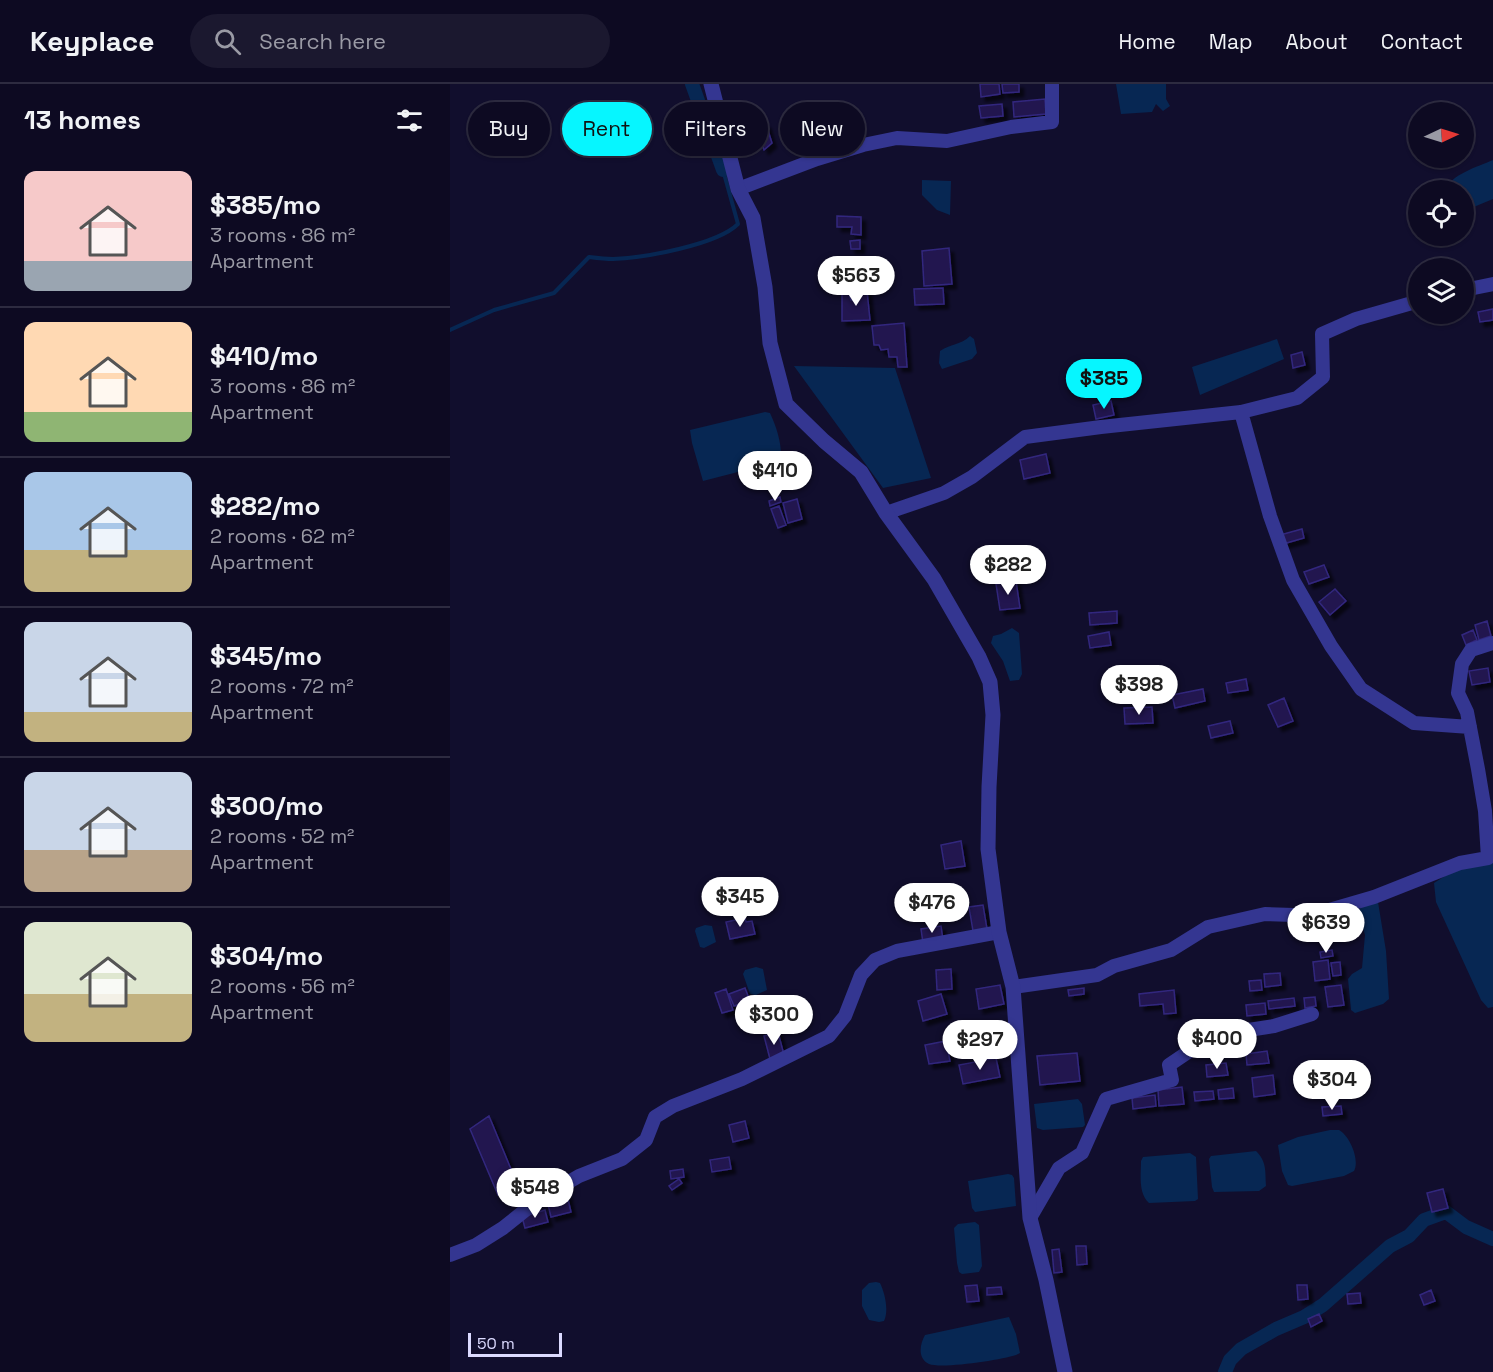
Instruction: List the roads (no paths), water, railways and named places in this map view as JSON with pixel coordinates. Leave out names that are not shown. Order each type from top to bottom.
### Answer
[{"type":"street","points":[[711,84],[738,189],[753,218],[765,287],[770,343],[786,404],[824,441],[861,471],[886,513],[934,579],[979,657],[990,682],[993,715],[988,849],[999,932],[1013,987],[1030,1218],[1046,1280],[1065,1372]]},
{"type":"street","points":[[738,189],[817,159],[863,145],[897,138],[947,141],[1053,122],[1052,84]]},
{"type":"street","points":[[1474,288],[1493,284]]},
{"type":"street","points":[[886,513],[944,493],[972,477],[1025,437],[1101,426],[1241,412],[1297,398],[1323,377],[1322,334],[1356,319],[1408,304]]},
{"type":"street","points":[[1241,412],[1270,516],[1293,580],[1331,646],[1361,689],[1414,723],[1470,727]]},
{"type":"street","points":[[1013,987],[1097,975],[1114,966],[1171,950],[1208,927],[1265,914],[1319,913],[1374,897],[1460,863],[1490,857],[1485,811],[1470,727],[1467,712],[1458,693],[1462,664],[1471,650],[1493,643]]},
{"type":"street","points":[[450,1255],[476,1245],[503,1228],[538,1200],[579,1176],[621,1158],[646,1140],[656,1117],[673,1106],[742,1079],[829,1036],[845,1016],[861,975],[875,960],[897,951],[999,932]]},
{"type":"street","points":[[1030,1218],[1059,1168],[1082,1153],[1106,1099],[1172,1080],[1169,1065],[1200,1044],[1312,1014]]},
{"type":"water","points":[[1116,84],[1166,84],[1166,99],[1170,106],[1163,111],[1156,104],[1152,112],[1121,114]]},
{"type":"water","points":[[1493,160],[1493,199],[1474,207],[1474,180],[1453,180]]},
{"type":"water","points":[[922,180],[951,181],[950,215],[937,210],[922,195]]},
{"type":"water","points":[[970,336],[974,339],[977,353],[972,359],[942,369],[939,363],[940,351]]},
{"type":"water","points":[[1277,339],[1284,359],[1200,395],[1192,367]]},
{"type":"water","points":[[794,366],[895,368],[931,478],[883,488]]},
{"type":"water","points":[[765,412],[770,413],[777,430],[781,461],[703,481],[690,430]]},
{"type":"water","points":[[1012,628],[1019,633],[1022,674],[1019,680],[1010,681],[1003,661],[991,643],[993,636]]},
{"type":"water","points":[[1489,860],[1493,863],[1493,1007],[1488,1008],[1481,1000],[1436,902],[1434,883],[1448,874]]},
{"type":"water","points":[[1378,902],[1386,951],[1389,999],[1383,1004],[1355,1013],[1351,1010],[1348,979],[1362,968],[1365,935],[1358,911],[1363,905]]},
{"type":"water","points":[[705,925],[712,926],[716,942],[704,948],[700,947],[695,931],[696,928]]},
{"type":"water","points":[[756,967],[763,969],[767,990],[756,995],[750,994],[743,974],[745,970]]},
{"type":"water","points":[[1078,1099],[1082,1104],[1085,1125],[1083,1127],[1043,1130],[1037,1128],[1034,1104]]},
{"type":"water","points":[[1339,1130],[1347,1137],[1355,1155],[1354,1171],[1344,1176],[1288,1185],[1282,1171],[1278,1145],[1298,1137]]},
{"type":"water","points":[[1256,1151],[1264,1163],[1266,1186],[1259,1191],[1214,1192],[1209,1159],[1211,1156]]},
{"type":"water","points":[[1190,1153],[1196,1157],[1198,1199],[1149,1203],[1145,1199],[1141,1184],[1143,1157]]},
{"type":"water","points":[[1008,1174],[1014,1178],[1016,1206],[975,1212],[972,1208],[968,1181]]},
{"type":"water","points":[[975,1222],[979,1225],[982,1266],[979,1272],[962,1274],[959,1272],[957,1263],[954,1228],[958,1224]]},
{"type":"water","points":[[876,1282],[882,1287],[886,1307],[884,1321],[879,1322],[869,1320],[862,1306],[862,1290],[869,1283]]},
{"type":"water","points":[[1009,1317],[1020,1353],[1016,1355],[958,1365],[936,1365],[929,1364],[921,1355],[925,1335]]},
{"type":"waterway","points":[[692,84],[723,170]]},
{"type":"waterway","points":[[450,330],[494,310],[554,293],[589,257],[613,259],[660,253],[697,244],[728,231],[738,224],[723,170]]},
{"type":"waterway","points":[[1225,1372],[1230,1360],[1241,1349],[1323,1305],[1390,1246],[1409,1236],[1424,1220],[1446,1212],[1466,1227],[1493,1239]]}]
